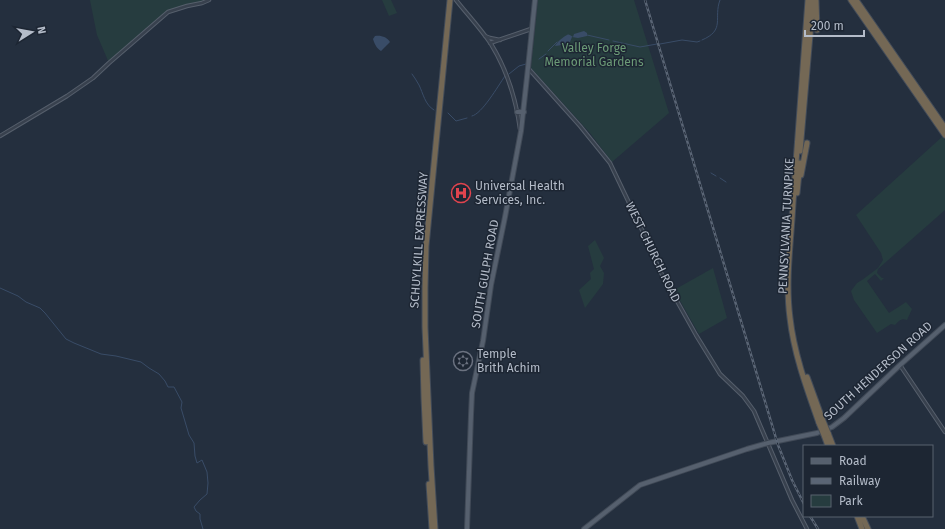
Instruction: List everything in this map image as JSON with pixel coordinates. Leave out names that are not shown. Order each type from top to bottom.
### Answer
[{"type":"highway","name":"SCHUYLKILL EXPRESSWAY","points":[[435,528],[424,398],[421,285],[446,0]]},
{"type":"highway","name":"SCHUYLKILL EXPRESSWAY","points":[[435,528],[424,327],[425,281],[426,246],[450,0]]},
{"type":"highway","name":"PENNSYLVANIA TURNPIKE","points":[[808,0],[788,295],[790,320],[800,369],[826,434],[833,445]]},
{"type":"highway","name":"PENNSYLVANIA TURNPIKE","points":[[815,0],[793,243],[791,287],[797,341],[802,363],[821,422]]},
{"type":"highway","points":[[815,0],[817,30]]},
{"type":"highway","points":[[851,0],[945,135]]},
{"type":"highway","points":[[856,0],[945,128]]},
{"type":"highway","points":[[797,200],[807,143]]},
{"type":"highway","name":"PENNSYLVANIA TURNPIKE","points":[[826,434],[828,445]]},
{"type":"highway","points":[[858,517],[865,528]]},
{"type":"highway","points":[[862,517],[865,528]]},
{"type":"main road","name":"SOUTH GULPH ROAD","points":[[466,529],[472,393],[483,341],[491,285],[524,112],[535,0]]},
{"type":"main road","points":[[518,112],[524,112]]},
{"type":"main road","name":"SOUTH HENDERSON ROAD","points":[[584,529],[640,485],[768,443],[817,433],[832,427],[844,418],[945,325]]},
{"type":"street","points":[[0,136],[67,96],[93,78],[168,12],[209,0]]},
{"type":"street","points":[[456,0],[490,43],[505,70],[518,112],[520,131]]},
{"type":"street","points":[[490,43],[532,29]]},
{"type":"street","points":[[485,36],[500,40]]},
{"type":"street","name":"WEST CHURCH ROAD","points":[[528,68],[580,126],[610,163],[659,269],[671,291],[717,370],[743,396],[751,407],[792,500],[807,529]]},
{"type":"street","points":[[900,365],[945,432]]},
{"type":"green space","points":[[90,0],[209,0],[168,12],[109,63],[97,35]]},
{"type":"green space","points":[[382,0],[391,0],[397,13],[389,16]]},
{"type":"green space","name":"Valley Forge Memorial Gardens","points":[[538,0],[634,0],[669,113],[612,162],[590,133],[531,68]]},
{"type":"green space","points":[[943,136],[945,140],[945,210],[878,269],[877,273],[884,278],[881,281],[875,274],[867,281],[889,313],[906,302],[912,309],[907,320],[905,319],[899,321],[895,325],[891,324],[877,333],[854,300],[851,291],[857,283],[878,268],[883,260],[881,253],[856,215]]},
{"type":"green space","points":[[595,240],[604,258],[600,266],[604,273],[603,284],[585,308],[579,290],[591,279],[590,273],[594,269],[588,246]]},
{"type":"green space","points":[[713,268],[727,318],[699,334],[674,290]]},
{"type":"water","points":[[584,31],[587,33],[587,36],[578,38],[572,37],[570,42],[555,46],[558,41],[566,36],[569,35],[573,37],[574,34]]},
{"type":"water","points":[[375,36],[384,37],[390,42],[381,51],[374,42],[373,39]]},
{"type":"waterway","points":[[702,40],[714,32],[716,28],[720,0]]},
{"type":"waterway","points":[[587,35],[609,40]]},
{"type":"waterway","points":[[660,44],[682,40],[700,41]]},
{"type":"waterway","points":[[613,41],[640,47],[657,44]]},
{"type":"waterway","points":[[548,51],[557,42]]},
{"type":"waterway","points":[[539,59],[546,54]]},
{"type":"waterway","points":[[509,74],[519,66],[526,64]]},
{"type":"waterway","points":[[412,74],[419,85],[426,102],[434,110]]},
{"type":"waterway","points":[[472,116],[485,105],[505,76]]},
{"type":"waterway","points":[[448,113],[456,121],[467,118]]},
{"type":"waterway","points":[[711,173],[716,176]]},
{"type":"waterway","points":[[720,178],[726,182]]},
{"type":"waterway","points":[[0,288],[40,308],[66,339],[101,354],[141,362],[159,374],[168,387],[174,387],[182,402],[181,408],[189,435],[194,443],[197,463],[202,460],[207,472],[207,494],[194,507],[200,514],[203,529]]},
{"type":"railway","points":[[645,0],[778,445],[792,480],[803,502]]},
{"type":"railway","points":[[811,517],[818,529]]},
{"type":"place","name":"Universal Health Services, Inc.","points":[[461,193]]},
{"type":"place","name":"Temple Brith Achim","points":[[463,361]]}]
